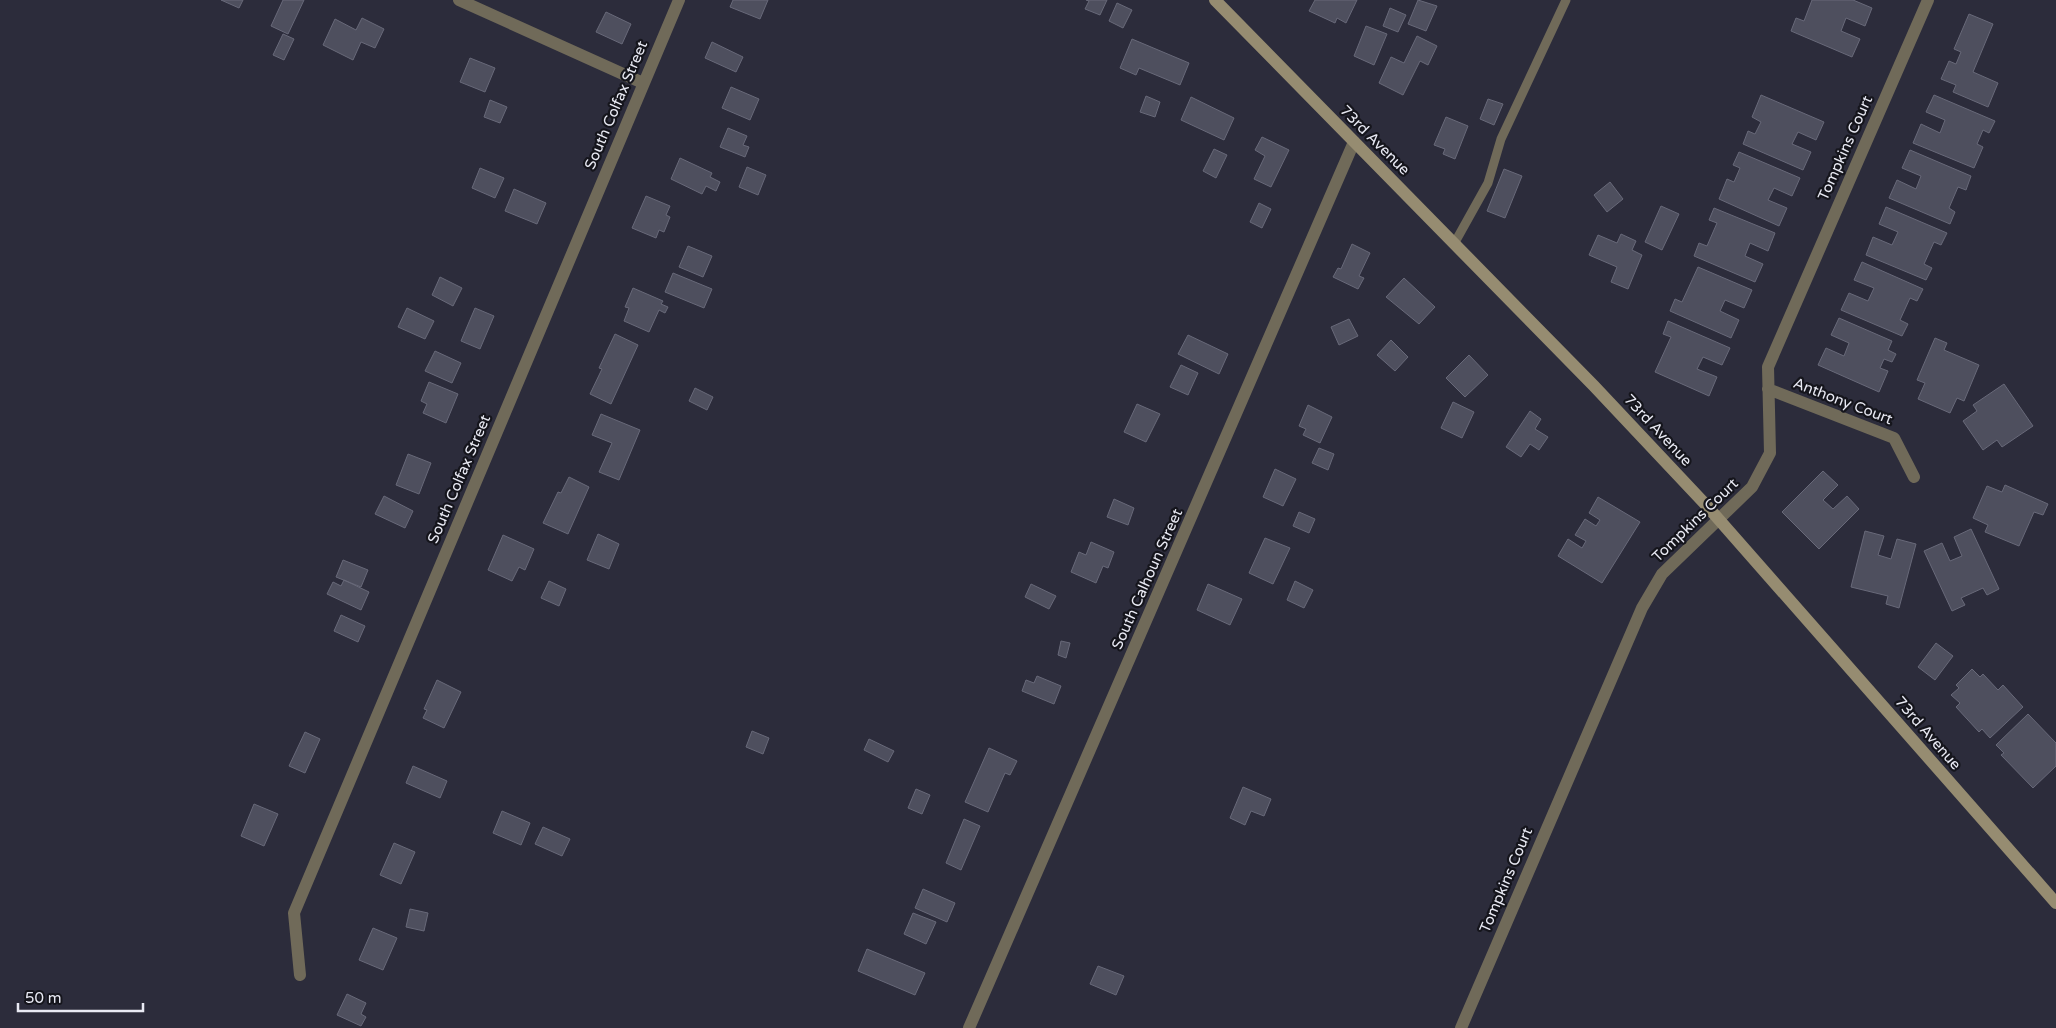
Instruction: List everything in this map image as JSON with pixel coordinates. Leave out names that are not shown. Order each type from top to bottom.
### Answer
[{"type":"street","points":[[459,0],[643,83]]},
{"type":"street","name":"South Colfax Street","points":[[300,975],[294,913],[679,0]]},
{"type":"street","name":"73rd Avenue","points":[[1215,0],[1594,386],[1718,518],[2056,902]]},
{"type":"street","name":"Tompkins Court","points":[[1461,1028],[1642,608],[1662,574],[1752,487],[1770,453],[1768,367],[1928,0]]},
{"type":"street","name":"South Calhoun Street","points":[[969,1028],[1354,142]]},
{"type":"street","name":"Anthony Court","points":[[1768,389],[1894,438],[1914,477]]},
{"type":"lane","points":[[1454,244],[1488,183],[1501,139],[1566,0]]},
{"type":"building","points":[[221,0],[243,0],[239,8]]},
{"type":"building","points":[[283,0],[304,0],[288,34],[271,26]]},
{"type":"building","points":[[733,0],[768,0],[760,19],[730,7]]},
{"type":"building","points":[[1086,0],[1107,0],[1100,15],[1085,9],[1089,1]]},
{"type":"building","points":[[1315,0],[1357,0],[1346,23],[1337,18],[1335,23],[1309,11]]},
{"type":"building","points":[[1418,0],[1437,6],[1426,31],[1408,24]]},
{"type":"building","points":[[1812,0],[1853,0],[1872,8],[1865,26],[1846,18],[1841,31],[1860,39],[1852,57],[1791,31],[1796,18],[1804,21]]},
{"type":"building","points":[[1117,3],[1132,10],[1123,28],[1109,21]]},
{"type":"building","points":[[1390,8],[1406,15],[1398,32],[1383,26]]},
{"type":"building","points":[[606,12],[631,24],[622,44],[596,32]]},
{"type":"building","points":[[1969,14],[1993,24],[1973,72],[1998,83],[1988,107],[1953,92],[1956,85],[1941,79],[1949,61],[1956,64],[1961,52],[1954,49]]},
{"type":"building","points":[[362,18],[384,29],[375,48],[361,42],[353,60],[323,45],[335,19],[356,30]]},
{"type":"building","points":[[1366,26],[1387,34],[1374,65],[1354,56]]},
{"type":"building","points":[[283,34],[294,39],[284,60],[273,55]]},
{"type":"building","points":[[1417,36],[1437,46],[1428,65],[1420,61],[1403,95],[1379,83],[1391,57],[1404,63]]},
{"type":"building","points":[[1132,39],[1189,63],[1180,85],[1139,68],[1136,75],[1120,68]]},
{"type":"building","points":[[712,42],[743,57],[736,72],[705,58]]},
{"type":"building","points":[[470,58],[495,68],[485,92],[460,82]]},
{"type":"building","points":[[731,87],[759,99],[750,120],[722,108]]},
{"type":"building","points":[[1761,95],[1824,122],[1816,140],[1798,132],[1792,144],[1811,152],[1803,170],[1743,144],[1748,131],[1755,134],[1761,122],[1752,117]]},
{"type":"building","points":[[1934,95],[1995,121],[1989,133],[1983,130],[1977,144],[1983,147],[1974,168],[1913,143],[1921,124],[1940,133],[1945,120],[1926,112]]},
{"type":"building","points":[[1146,96],[1160,102],[1155,117],[1140,112]]},
{"type":"building","points":[[1191,97],[1234,118],[1224,140],[1181,120]]},
{"type":"building","points":[[1488,99],[1503,104],[1494,125],[1480,119]]},
{"type":"building","points":[[490,100],[507,107],[500,123],[484,117]]},
{"type":"building","points":[[1446,117],[1468,126],[1455,159],[1443,154],[1445,149],[1434,145]]},
{"type":"building","points":[[728,128],[747,136],[743,145],[749,147],[745,157],[720,147]]},
{"type":"building","points":[[1262,137],[1289,150],[1271,187],[1254,179],[1265,156],[1255,150]]},
{"type":"building","points":[[1214,149],[1227,155],[1216,178],[1203,171]]},
{"type":"building","points":[[1910,150],[1971,176],[1966,190],[1958,187],[1949,208],[1955,212],[1950,224],[1889,198],[1897,180],[1916,189],[1921,176],[1902,168]]},
{"type":"building","points":[[1739,152],[1800,178],[1792,196],[1774,188],[1768,200],[1787,208],[1779,226],[1719,199],[1727,179],[1734,182],[1740,168],[1733,165]]},
{"type":"building","points":[[680,158],[712,173],[710,177],[720,182],[716,191],[706,186],[702,194],[671,179]]},
{"type":"building","points":[[747,167],[766,175],[758,195],[739,187]]},
{"type":"building","points":[[480,168],[504,178],[495,198],[472,188]]},
{"type":"building","points":[[1504,169],[1522,176],[1505,218],[1487,211]]},
{"type":"building","points":[[1610,182],[1623,199],[1607,212],[1594,195]]},
{"type":"building","points":[[514,189],[546,203],[537,224],[505,211]]},
{"type":"building","points":[[646,196],[670,206],[666,215],[670,217],[664,232],[659,230],[656,238],[632,228]]},
{"type":"building","points":[[1259,203],[1271,209],[1262,228],[1250,222]]},
{"type":"building","points":[[1661,206],[1679,214],[1662,250],[1645,242]]},
{"type":"building","points":[[1886,207],[1947,233],[1941,245],[1934,242],[1924,264],[1932,268],[1926,280],[1866,255],[1873,237],[1892,245],[1898,232],[1879,224]]},
{"type":"building","points":[[1714,208],[1775,233],[1768,251],[1750,243],[1745,256],[1763,264],[1755,282],[1694,256],[1699,243],[1707,246],[1717,223],[1709,220]]},
{"type":"building","points":[[1621,234],[1636,241],[1632,250],[1642,255],[1628,289],[1611,282],[1617,267],[1589,255],[1598,235],[1617,243]]},
{"type":"building","points":[[1352,244],[1370,253],[1359,276],[1364,278],[1358,289],[1333,277],[1338,268],[1341,269]]},
{"type":"building","points":[[688,246],[712,256],[703,277],[679,267]]},
{"type":"building","points":[[1862,262],[1923,289],[1917,301],[1910,298],[1900,320],[1908,324],[1902,336],[1841,310],[1849,293],[1868,301],[1874,288],[1854,280]]},
{"type":"building","points":[[1698,267],[1752,290],[1744,308],[1725,300],[1720,311],[1739,320],[1731,338],[1670,311],[1675,299],[1682,302]]},
{"type":"building","points":[[673,273],[712,289],[704,308],[665,292]]},
{"type":"building","points":[[440,277],[462,288],[453,306],[432,295]]},
{"type":"building","points":[[1404,278],[1435,307],[1419,324],[1386,297]]},
{"type":"building","points":[[633,288],[663,301],[661,304],[668,307],[665,313],[659,310],[649,332],[624,321],[629,308],[625,307]]},
{"type":"building","points":[[407,308],[434,321],[425,339],[398,327]]},
{"type":"building","points":[[475,308],[494,316],[480,349],[461,341]]},
{"type":"building","points":[[1839,318],[1892,341],[1888,350],[1896,354],[1892,362],[1884,359],[1880,368],[1888,371],[1879,392],[1818,365],[1826,348],[1844,356],[1849,343],[1831,335]]},
{"type":"building","points":[[1349,319],[1358,336],[1339,345],[1331,327]]},
{"type":"building","points":[[1668,321],[1730,348],[1722,365],[1703,357],[1697,369],[1717,377],[1709,396],[1655,372],[1671,337],[1663,334]]},
{"type":"building","points":[[615,334],[638,345],[611,404],[590,394],[602,369],[599,368]]},
{"type":"building","points":[[1188,335],[1228,354],[1219,374],[1178,354]]},
{"type":"building","points":[[1935,338],[1947,343],[1944,350],[1979,365],[1964,401],[1957,398],[1950,413],[1918,399],[1925,383],[1917,380]]},
{"type":"building","points":[[1391,340],[1408,357],[1395,371],[1377,355]]},
{"type":"building","points":[[435,351],[461,363],[452,383],[425,371]]},
{"type":"building","points":[[1469,355],[1488,375],[1465,397],[1446,378]]},
{"type":"building","points":[[1181,365],[1198,373],[1188,395],[1170,387]]},
{"type":"building","points":[[429,382],[458,394],[446,423],[423,413],[427,404],[421,401]]},
{"type":"building","points":[[2004,384],[2033,426],[2002,447],[1997,440],[1983,450],[1963,421],[1977,411],[1973,405]]},
{"type":"building","points":[[695,388],[713,397],[707,410],[689,401]]},
{"type":"building","points":[[1453,402],[1474,412],[1462,438],[1441,428]]},
{"type":"building","points":[[1137,404],[1160,414],[1146,442],[1124,432]]},
{"type":"building","points":[[1308,405],[1332,417],[1320,443],[1303,435],[1306,429],[1299,426]]},
{"type":"building","points":[[1530,411],[1541,419],[1535,429],[1548,437],[1539,450],[1530,444],[1521,457],[1506,447]]},
{"type":"building","points":[[601,414],[640,430],[619,480],[599,472],[612,443],[592,435]]},
{"type":"building","points":[[1319,448],[1334,454],[1328,470],[1312,463]]},
{"type":"building","points":[[408,454],[431,463],[419,494],[396,485]]},
{"type":"building","points":[[1275,469],[1296,479],[1283,506],[1263,497]]},
{"type":"building","points":[[1823,471],[1838,485],[1823,500],[1833,509],[1847,496],[1859,509],[1819,549],[1782,512]]},
{"type":"building","points":[[569,477],[589,487],[568,534],[543,523],[558,492],[561,493]]},
{"type":"building","points":[[2005,485],[2048,504],[2043,515],[2034,512],[2019,546],[1985,532],[1988,525],[1973,518],[1987,486],[2002,492]]},
{"type":"building","points":[[384,496],[413,511],[405,528],[375,514]]},
{"type":"building","points":[[1598,497],[1640,522],[1602,583],[1558,556],[1568,539],[1582,548],[1586,541],[1575,535],[1585,519],[1596,526],[1600,520],[1589,513]]},
{"type":"building","points":[[1114,499],[1134,508],[1128,525],[1107,517]]},
{"type":"building","points":[[1299,512],[1315,519],[1309,533],[1293,526]]},
{"type":"building","points":[[1971,529],[1999,589],[1987,595],[1983,588],[1961,598],[1965,605],[1952,611],[1924,551],[1942,543],[1950,561],[1962,556],[1954,537]]},
{"type":"building","points":[[1865,531],[1884,536],[1878,555],[1891,559],[1897,539],[1916,544],[1899,608],[1886,604],[1888,596],[1851,587]]},
{"type":"building","points":[[598,534],[619,544],[609,569],[587,560]]},
{"type":"building","points":[[503,535],[534,549],[525,570],[519,567],[512,581],[488,570]]},
{"type":"building","points":[[1265,538],[1290,548],[1273,584],[1249,573]]},
{"type":"building","points":[[1091,542],[1114,552],[1108,568],[1103,566],[1096,583],[1071,572],[1079,552],[1086,555]]},
{"type":"building","points":[[343,560],[368,570],[361,587],[336,577]]},
{"type":"building","points":[[344,580],[369,592],[361,610],[327,594],[333,582],[341,586]]},
{"type":"building","points":[[549,581],[566,589],[559,606],[541,598]]},
{"type":"building","points":[[1295,581],[1313,590],[1304,608],[1287,600]]},
{"type":"building","points":[[1031,584],[1056,596],[1049,609],[1025,597]]},
{"type":"building","points":[[1208,584],[1242,599],[1230,625],[1197,610]]},
{"type":"building","points":[[341,615],[365,626],[358,642],[334,631]]},
{"type":"building","points":[[1061,641],[1070,643],[1066,658],[1058,655]]},
{"type":"building","points":[[1936,643],[1953,656],[1935,680],[1918,667]]},
{"type":"building","points":[[1972,669],[1980,677],[1983,674],[1998,690],[2003,685],[2023,707],[1990,738],[1982,729],[1979,732],[1956,707],[1960,703],[1951,695],[1959,688],[1956,685]]},
{"type":"building","points":[[1037,676],[1061,686],[1054,704],[1022,691],[1026,680],[1034,683]]},
{"type":"building","points":[[437,680],[461,692],[444,728],[423,718],[427,710],[424,709]]},
{"type":"building","points":[[2028,714],[2056,743],[2056,766],[2033,788],[2001,755],[2004,753],[1996,745]]},
{"type":"building","points":[[752,731],[769,738],[763,754],[746,747]]},
{"type":"building","points":[[305,732],[320,739],[305,773],[289,766]]},
{"type":"building","points":[[869,739],[894,751],[888,762],[864,750]]},
{"type":"building","points":[[989,748],[1017,761],[1010,775],[1005,773],[988,812],[965,802]]},
{"type":"building","points":[[413,766],[447,781],[440,798],[406,783]]},
{"type":"building","points":[[1243,787],[1271,799],[1264,816],[1251,811],[1245,825],[1230,818]]},
{"type":"building","points":[[916,789],[930,795],[922,814],[908,808]]},
{"type":"building","points":[[254,804],[278,814],[264,846],[241,836]]},
{"type":"building","points":[[502,811],[530,823],[521,845],[493,833]]},
{"type":"building","points":[[964,819],[980,826],[961,870],[946,863]]},
{"type":"building","points":[[543,827],[570,839],[562,856],[535,844]]},
{"type":"building","points":[[394,843],[415,852],[401,884],[380,875]]},
{"type":"building","points":[[923,889],[955,903],[947,922],[915,908]]},
{"type":"building","points":[[410,909],[428,913],[424,931],[406,927]]},
{"type":"building","points":[[913,913],[936,922],[926,944],[904,934]]},
{"type":"building","points":[[373,928],[397,938],[383,970],[359,960]]},
{"type":"building","points":[[867,949],[925,973],[915,995],[858,971]]},
{"type":"building","points":[[1098,966],[1124,976],[1116,995],[1090,984]]},
{"type":"building","points":[[347,994],[366,1003],[361,1014],[366,1017],[361,1026],[337,1015]]}]
